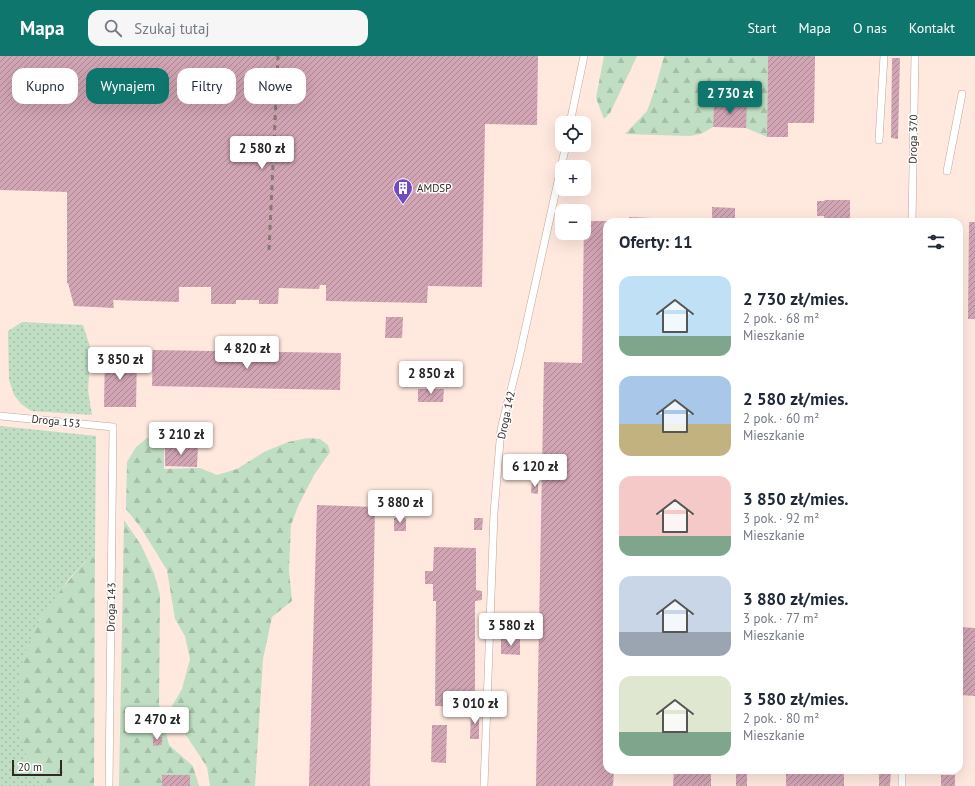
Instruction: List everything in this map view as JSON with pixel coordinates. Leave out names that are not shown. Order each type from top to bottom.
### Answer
[{"type":"lane","points":[[571,116],[584,56]]},
{"type":"lane","points":[[879,140],[884,56]]},
{"type":"lane","name":"Droga 370","points":[[912,218],[915,56]]},
{"type":"lane","points":[[947,171],[962,94]]},
{"type":"lane","name":"Droga 142","points":[[484,786],[494,513],[501,429],[518,362],[564,152]]},
{"type":"lane","name":"Droga 153","points":[[0,416],[113,427]]},
{"type":"lane","name":"Droga 143","points":[[108,786],[113,427]]},
{"type":"lane","points":[[902,774],[902,786]]},
{"type":"green space","points":[[604,56],[637,56],[610,113],[604,119],[596,98]]},
{"type":"green space","points":[[664,56],[768,56],[767,137],[746,128],[746,102],[714,102],[713,127],[701,134],[690,136],[625,134],[647,111]]},
{"type":"green space","points":[[22,322],[83,325],[91,350],[88,390],[92,415],[31,411],[21,404],[14,395],[9,380],[8,331]]},
{"type":"green space","points":[[0,426],[96,436],[95,551],[69,579],[39,621],[34,769],[44,786],[0,786]]},
{"type":"green space","points":[[164,434],[164,469],[200,468],[217,475],[237,469],[264,452],[288,442],[308,438],[320,439],[328,445],[330,452],[314,475],[299,504],[291,525],[289,570],[292,601],[272,617],[263,659],[255,786],[210,786],[207,767],[178,723],[172,706],[182,689],[190,659],[185,636],[175,619],[167,570],[141,528],[126,509],[127,462],[136,447],[147,438]]},
{"type":"green space","points":[[124,520],[141,545],[154,573],[160,595],[159,705],[169,745],[193,766],[199,786],[119,786]]},
{"type":"green space","points":[[95,551],[94,786],[44,786],[26,754],[20,733],[18,717],[19,679],[23,660],[37,626],[47,609],[70,579]]},
{"type":"building","points":[[0,56],[538,56],[537,125],[485,124],[482,287],[428,286],[427,303],[326,301],[326,285],[320,285],[319,289],[279,288],[278,304],[259,304],[259,300],[236,300],[236,304],[211,304],[211,287],[179,287],[179,302],[113,300],[114,308],[74,306],[67,283],[67,192],[0,190]]},
{"type":"building","points":[[768,56],[815,56],[814,123],[788,123],[788,137],[767,137]]},
{"type":"building","points":[[892,58],[900,58],[898,139],[891,138]]},
{"type":"building","points":[[714,102],[747,102],[746,128],[713,127]]},
{"type":"building","points":[[850,200],[850,218],[824,218],[824,216],[817,216],[817,201]]},
{"type":"building","points":[[712,207],[735,208],[735,218],[712,218]]},
{"type":"building","points":[[629,217],[652,218],[629,218]]},
{"type":"building","points":[[591,221],[603,221],[603,774],[614,774],[613,786],[536,786],[544,362],[582,363],[584,240],[591,240]]},
{"type":"building","points":[[969,222],[975,222],[975,319],[968,319]]},
{"type":"building","points":[[386,317],[403,317],[402,338],[385,338]]},
{"type":"building","points":[[153,350],[341,353],[340,390],[152,386]]},
{"type":"building","points":[[105,354],[137,355],[136,407],[104,407]]},
{"type":"building","points":[[418,389],[444,389],[443,402],[418,402]]},
{"type":"building","points":[[165,446],[198,446],[197,467],[165,466]]},
{"type":"building","points":[[532,482],[538,482],[538,494],[531,493]]},
{"type":"building","points":[[317,505],[375,507],[370,786],[309,786]]},
{"type":"building","points":[[394,518],[406,518],[406,531],[394,531]]},
{"type":"building","points":[[474,518],[483,518],[482,530],[474,530]]},
{"type":"building","points":[[434,547],[476,548],[476,590],[482,591],[482,600],[475,601],[475,707],[435,706],[436,601],[433,601],[433,584],[425,584],[425,571],[433,571]]},
{"type":"building","points":[[963,627],[975,628],[975,696],[963,695]]},
{"type":"building","points":[[501,639],[520,639],[520,655],[501,654]]},
{"type":"building","points":[[471,711],[479,711],[479,739],[470,739]]},
{"type":"building","points":[[432,725],[447,725],[446,763],[431,762]]},
{"type":"building","points":[[153,737],[162,737],[162,745],[153,746]]},
{"type":"building","points":[[674,774],[711,774],[711,786],[673,786]]},
{"type":"building","points":[[736,774],[747,774],[747,786],[736,786]]},
{"type":"building","points":[[786,774],[844,774],[844,786],[786,786]]},
{"type":"building","points":[[879,774],[891,774],[890,786],[879,786]]},
{"type":"building","points":[[162,775],[190,775],[190,786],[162,786]]},
{"type":"building","points":[[941,775],[955,775],[955,786],[941,786]]},
{"type":"railway","points":[[269,250],[278,56]]},
{"type":"place","name":"AMDSP","points":[[403,205]]}]
